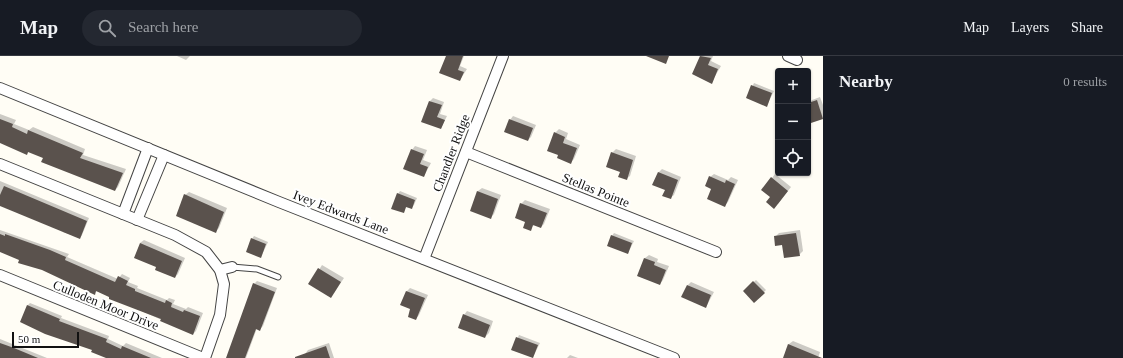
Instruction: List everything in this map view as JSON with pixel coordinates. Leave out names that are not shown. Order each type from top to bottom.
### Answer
[{"type":"street","name":"Chandler Ridge","points":[[424,259],[503,56]]},
{"type":"street","name":"Ivey Edwards Lane","points":[[0,88],[164,155],[674,358]]},
{"type":"street","points":[[123,214],[148,148]]},
{"type":"street","name":"Stellas Pointe","points":[[466,152],[716,252]]},
{"type":"street","points":[[137,220],[164,155]]},
{"type":"street","points":[[0,164],[175,235],[206,252],[220,270],[224,284],[220,315],[204,358]]},
{"type":"street","points":[[220,270],[232,267]]},
{"type":"street","name":"Culloden Moor Drive","points":[[0,275],[204,358]]},
{"type":"lane","points":[[232,267],[257,269],[278,277]]},
{"type":"building","points":[[446,56],[463,56],[458,70],[464,72],[460,81],[439,73]]},
{"type":"building","points":[[646,56],[669,56],[666,64]]},
{"type":"building","points":[[700,56],[711,58],[708,65],[718,69],[712,84],[692,74]]},
{"type":"building","points":[[751,85],[772,93],[767,107],[746,98]]},
{"type":"building","points":[[817,100],[823,119],[811,123],[811,104],[811,102]]},
{"type":"building","points":[[429,101],[442,105],[437,117],[445,120],[441,129],[421,122]]},
{"type":"building","points":[[0,119],[13,124],[12,127],[27,134],[28,130],[83,153],[80,158],[123,173],[115,191],[41,162],[43,158],[28,152],[27,155],[0,143]]},
{"type":"building","points":[[509,119],[533,128],[528,141],[504,132]]},
{"type":"building","points":[[554,132],[565,137],[563,143],[577,148],[571,164],[557,158],[558,155],[547,151]]},
{"type":"building","points":[[411,149],[424,154],[420,164],[428,167],[424,177],[403,169]]},
{"type":"building","points":[[611,152],[633,160],[627,180],[618,177],[620,172],[606,167]]},
{"type":"building","points":[[658,172],[678,180],[671,199],[662,196],[665,190],[652,185]]},
{"type":"building","points":[[709,176],[725,183],[726,180],[735,184],[725,207],[707,199],[711,189],[705,186]]},
{"type":"building","points":[[771,177],[788,191],[774,209],[766,202],[770,197],[761,190]]},
{"type":"building","points":[[4,186],[87,221],[80,239],[0,206],[0,195]]},
{"type":"building","points":[[477,191],[498,199],[491,219],[470,211]]},
{"type":"building","points":[[397,193],[415,200],[412,209],[406,207],[404,213],[391,209]]},
{"type":"building","points":[[184,194],[224,212],[216,233],[176,216]]},
{"type":"building","points":[[520,203],[547,213],[541,228],[533,225],[531,231],[523,228],[525,222],[515,218]]},
{"type":"building","points":[[796,233],[800,256],[784,258],[782,245],[775,246],[774,236]]},
{"type":"building","points":[[0,234],[5,236],[5,234],[50,250],[66,257],[65,260],[115,282],[118,276],[128,281],[126,285],[135,289],[135,291],[165,303],[166,300],[172,303],[171,307],[183,312],[184,310],[200,316],[193,335],[160,321],[161,319],[109,299],[109,297],[96,291],[95,295],[42,270],[18,263],[19,260],[0,252]]},
{"type":"building","points":[[611,235],[632,243],[628,254],[607,246]]},
{"type":"building","points":[[251,238],[266,244],[261,258],[246,252]]},
{"type":"building","points":[[140,243],[182,261],[175,278],[155,270],[156,267],[134,258]]},
{"type":"building","points":[[644,258],[655,262],[654,265],[666,270],[660,285],[637,276]]},
{"type":"building","points":[[318,268],[341,282],[331,298],[308,284]]},
{"type":"building","points":[[753,281],[765,293],[754,303],[743,291]]},
{"type":"building","points":[[253,283],[275,292],[260,331],[256,329],[245,358],[226,358]]},
{"type":"building","points":[[687,285],[711,295],[706,308],[681,297]]},
{"type":"building","points":[[406,291],[425,298],[416,320],[408,317],[410,309],[400,305]]},
{"type":"building","points":[[27,305],[60,319],[59,321],[107,339],[106,342],[121,349],[122,346],[151,358],[106,358],[91,352],[92,350],[45,334],[20,322]]},
{"type":"building","points":[[463,314],[490,325],[485,338],[458,328]]},
{"type":"building","points":[[516,337],[538,345],[533,358],[511,350]]},
{"type":"building","points":[[0,343],[14,348],[38,358],[0,358]]},
{"type":"building","points":[[788,344],[822,358],[783,358]]},
{"type":"building","points":[[326,346],[330,358],[295,358],[295,357]]}]
